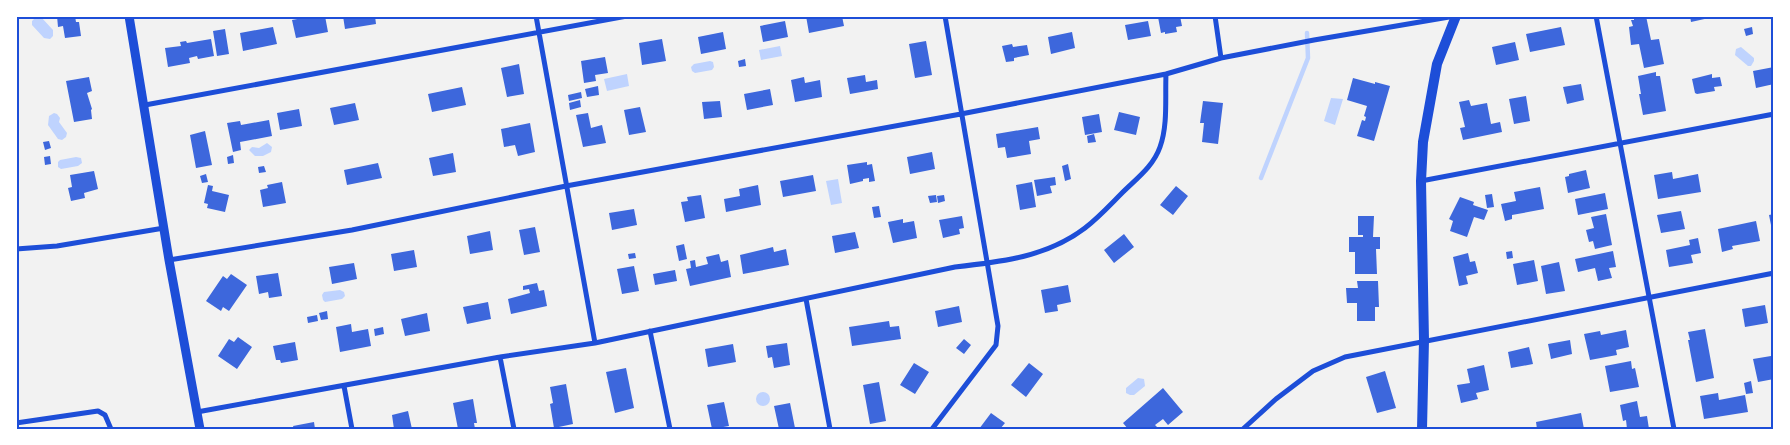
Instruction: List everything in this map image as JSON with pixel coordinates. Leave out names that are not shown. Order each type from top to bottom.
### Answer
[{"type":"main road","points":[[1422,429],[1424,340],[1423,142],[1437,64],[1455,16]]},
{"type":"street","points":[[129,16],[169,260],[200,429]]},
{"type":"street","points":[[536,16],[595,343]]},
{"type":"street","points":[[145,105],[627,16]]},
{"type":"street","points":[[932,429],[996,344],[998,326],[945,16]]},
{"type":"street","points":[[1215,16],[1221,58]]},
{"type":"street","points":[[169,260],[352,230],[566,186],[961,114],[1166,74],[1221,58],[1293,44],[1455,16]]},
{"type":"street","points":[[1596,16],[1674,429]]},
{"type":"street","points":[[197,412],[500,357],[595,343],[955,267],[988,264],[1034,255],[1054,248],[1086,228],[1150,166],[1160,148],[1164,134],[1166,74]]},
{"type":"street","points":[[1422,181],[1774,114]]},
{"type":"street","points":[[16,249],[57,246],[164,228]]},
{"type":"street","points":[[1244,429],[1276,399],[1313,372],[1345,357],[1424,340],[1774,273]]},
{"type":"street","points":[[806,298],[830,429]]},
{"type":"street","points":[[650,331],[670,429]]},
{"type":"street","points":[[500,357],[514,429]]},
{"type":"street","points":[[344,386],[352,429]]},
{"type":"street","points":[[16,426],[98,411],[105,415],[111,429]]},
{"type":"water","points":[[37,16],[41,17],[53,30],[53,36],[50,39],[44,38],[32,25],[32,21]]},
{"type":"water","points":[[780,46],[782,56],[761,60],[759,50]]},
{"type":"water","points":[[1741,47],[1754,58],[1751,66],[1748,66],[1735,55],[1736,49]]},
{"type":"water","points":[[713,62],[714,67],[712,70],[695,73],[692,71],[691,67],[694,64]]},
{"type":"water","points":[[627,74],[629,86],[607,91],[604,79]]},
{"type":"water","points":[[1331,98],[1343,99],[1335,125],[1324,121]]},
{"type":"water","points":[[54,113],[60,118],[59,122],[67,133],[66,137],[62,140],[58,139],[48,125],[49,116]]},
{"type":"water","points":[[267,143],[272,147],[271,152],[263,156],[255,156],[249,150],[252,147],[259,148]]},
{"type":"water","points":[[81,158],[82,163],[78,166],[61,169],[58,167],[60,160]]},
{"type":"water","points":[[838,179],[842,203],[831,205],[826,181]]},
{"type":"water","points":[[340,290],[344,292],[345,296],[342,299],[325,302],[323,300],[322,295],[324,292]]},
{"type":"water","points":[[1138,378],[1144,379],[1145,386],[1134,395],[1126,393],[1126,388]]},
{"type":"water","points":[[760,392],[766,392],[770,399],[766,406],[760,406],[756,402],[756,396]]},
{"type":"building","points":[[57,16],[75,16],[76,22],[79,22],[81,36],[65,38],[63,26],[58,27]]},
{"type":"building","points":[[325,16],[328,32],[296,38],[292,20]]},
{"type":"building","points":[[343,16],[375,16],[376,24],[345,29]]},
{"type":"building","points":[[806,16],[842,16],[844,26],[809,33]]},
{"type":"building","points":[[1180,16],[1182,26],[1176,27],[1177,32],[1161,33],[1158,17]]},
{"type":"building","points":[[1634,16],[1646,16],[1651,40],[1659,39],[1664,64],[1644,68],[1639,44],[1631,45],[1629,27],[1633,26],[1631,20],[1634,20]]},
{"type":"building","points":[[1690,16],[1708,16],[1709,18],[1691,22]]},
{"type":"building","points":[[785,21],[788,37],[763,42],[760,26]]},
{"type":"building","points":[[1148,21],[1151,36],[1128,40],[1125,25]]},
{"type":"building","points":[[273,27],[277,44],[243,51],[240,33]]},
{"type":"building","points":[[1561,27],[1565,45],[1530,52],[1526,34]]},
{"type":"building","points":[[1752,27],[1753,34],[1746,36],[1744,29]]},
{"type":"building","points":[[225,29],[229,54],[217,56],[213,31]]},
{"type":"building","points":[[723,32],[726,49],[701,54],[698,37]]},
{"type":"building","points":[[1072,32],[1075,48],[1051,54],[1048,37]]},
{"type":"building","points":[[211,39],[214,56],[198,59],[197,56],[189,58],[190,63],[168,67],[165,48],[181,46],[180,42],[186,41],[187,43]]},
{"type":"building","points":[[662,39],[666,61],[642,65],[639,43]]},
{"type":"building","points":[[926,41],[932,75],[915,78],[909,44]]},
{"type":"building","points":[[1515,42],[1519,60],[1496,65],[1492,47]]},
{"type":"building","points":[[1012,44],[1013,47],[1027,45],[1029,55],[1006,62],[1002,46]]},
{"type":"building","points":[[605,57],[608,73],[595,75],[596,81],[584,83],[581,61]]},
{"type":"building","points":[[745,59],[746,66],[739,67],[738,61]]},
{"type":"building","points":[[519,64],[524,94],[507,97],[501,68]]},
{"type":"building","points":[[1774,67],[1774,84],[1756,88],[1753,71]]},
{"type":"building","points":[[1656,72],[1656,76],[1660,76],[1666,111],[1643,115],[1638,76]]},
{"type":"building","points":[[1712,74],[1712,78],[1720,77],[1722,86],[1714,87],[1715,91],[1695,93],[1692,79]]},
{"type":"building","points":[[865,75],[866,82],[877,80],[878,89],[850,94],[847,78]]},
{"type":"building","points":[[89,77],[92,91],[87,93],[92,109],[92,119],[74,122],[66,81]]},
{"type":"building","points":[[804,77],[805,83],[820,80],[822,97],[795,102],[791,80]]},
{"type":"building","points":[[1353,78],[1390,86],[1374,141],[1357,136],[1362,120],[1365,121],[1366,117],[1364,116],[1367,106],[1347,100]]},
{"type":"building","points":[[1581,84],[1584,100],[1567,104],[1563,87]]},
{"type":"building","points":[[598,86],[599,95],[587,97],[585,89]]},
{"type":"building","points":[[462,87],[466,105],[432,112],[428,94]]},
{"type":"building","points":[[770,89],[773,105],[747,110],[744,94]]},
{"type":"building","points":[[581,92],[582,98],[569,101],[568,95]]},
{"type":"building","points":[[1526,96],[1530,121],[1514,124],[1509,99]]},
{"type":"building","points":[[580,100],[581,107],[570,110],[569,103]]},
{"type":"building","points":[[1469,100],[1471,106],[1487,103],[1491,124],[1500,122],[1502,132],[1463,140],[1460,128],[1465,127],[1459,102]]},
{"type":"building","points":[[720,101],[722,117],[704,119],[702,102]]},
{"type":"building","points":[[1203,101],[1223,103],[1218,144],[1202,142],[1204,123],[1200,123]]},
{"type":"building","points":[[355,103],[359,120],[334,125],[330,108]]},
{"type":"building","points":[[640,107],[646,132],[629,135],[624,110]]},
{"type":"building","points":[[299,109],[302,126],[280,130],[277,113]]},
{"type":"building","points":[[1119,112],[1140,117],[1136,135],[1114,130]]},
{"type":"building","points":[[588,113],[591,128],[602,125],[606,143],[583,147],[576,115]]},
{"type":"building","points":[[1099,114],[1102,132],[1085,135],[1082,117]]},
{"type":"building","points":[[269,120],[272,136],[240,142],[241,150],[233,152],[227,123],[240,121],[241,125]]},
{"type":"building","points":[[530,123],[535,152],[518,156],[515,145],[504,147],[501,129]]},
{"type":"building","points":[[1038,127],[1040,139],[1029,141],[1031,154],[1007,158],[1005,147],[998,148],[996,134]]},
{"type":"building","points":[[205,131],[212,165],[196,168],[190,135]]},
{"type":"building","points":[[1094,134],[1096,142],[1088,143],[1087,136]]},
{"type":"building","points":[[49,141],[51,148],[45,150],[43,142]]},
{"type":"building","points":[[932,152],[935,169],[910,174],[907,157]]},
{"type":"building","points":[[453,153],[456,172],[433,176],[429,158]]},
{"type":"building","points":[[233,155],[234,163],[228,164],[227,157]]},
{"type":"building","points":[[50,156],[51,164],[45,165],[44,157]]},
{"type":"building","points":[[867,162],[867,165],[872,164],[875,181],[869,182],[869,178],[850,184],[847,165]]},
{"type":"building","points":[[378,163],[382,178],[347,185],[344,170]]},
{"type":"building","points":[[1068,164],[1071,179],[1065,181],[1062,166]]},
{"type":"building","points":[[264,166],[266,172],[259,173],[258,167]]},
{"type":"building","points":[[1586,170],[1590,188],[1568,193],[1565,177],[1569,176],[1569,174]]},
{"type":"building","points":[[94,171],[98,189],[84,193],[85,198],[71,201],[68,188],[72,187],[70,175]]},
{"type":"building","points":[[1672,172],[1673,179],[1698,174],[1701,192],[1658,199],[1654,175]]},
{"type":"building","points":[[206,174],[208,182],[202,183],[200,176]]},
{"type":"building","points":[[813,175],[816,191],[783,197],[780,181]]},
{"type":"building","points":[[1055,177],[1056,185],[1050,186],[1052,193],[1037,196],[1034,180]]},
{"type":"building","points":[[282,182],[286,203],[263,207],[260,190],[268,188],[267,185]]},
{"type":"building","points":[[1032,182],[1036,207],[1020,210],[1016,185]]},
{"type":"building","points":[[208,185],[213,186],[212,191],[229,195],[225,212],[207,208],[208,204],[204,203]]},
{"type":"building","points":[[758,185],[761,205],[726,212],[724,199],[740,196],[739,189]]},
{"type":"building","points":[[1176,186],[1188,196],[1173,215],[1160,205]]},
{"type":"building","points":[[1540,187],[1544,209],[1512,215],[1512,219],[1505,221],[1501,204],[1516,201],[1514,192]]},
{"type":"building","points":[[1605,193],[1608,209],[1578,215],[1575,199]]},
{"type":"building","points":[[1492,194],[1494,207],[1487,208],[1485,195]]},
{"type":"building","points":[[701,195],[705,218],[685,222],[681,202],[688,201],[687,197]]},
{"type":"building","points":[[936,195],[937,202],[930,203],[928,196]]},
{"type":"building","points":[[944,195],[945,201],[938,203],[937,196]]},
{"type":"building","points":[[1460,197],[1474,202],[1473,205],[1488,210],[1484,220],[1474,217],[1467,237],[1450,231],[1453,221],[1449,219]]},
{"type":"building","points":[[879,206],[881,217],[874,218],[872,207]]},
{"type":"building","points":[[634,209],[637,225],[612,230],[609,213]]},
{"type":"building","points":[[1681,211],[1685,229],[1661,233],[1657,215]]},
{"type":"building","points":[[1606,214],[1612,245],[1595,249],[1593,241],[1589,242],[1586,230],[1594,228],[1591,217]]},
{"type":"building","points":[[1774,214],[1774,229],[1772,230],[1769,215]]},
{"type":"building","points":[[962,216],[964,228],[959,229],[960,234],[943,238],[939,220]]},
{"type":"building","points":[[1358,216],[1374,216],[1373,237],[1380,237],[1380,249],[1376,249],[1377,274],[1355,274],[1355,252],[1349,252],[1349,237],[1363,237],[1363,235],[1358,235]]},
{"type":"building","points":[[903,219],[903,223],[914,221],[917,238],[893,243],[888,222]]},
{"type":"building","points":[[1756,221],[1760,241],[1732,246],[1733,249],[1722,252],[1718,229]]},
{"type":"building","points":[[535,227],[540,252],[524,255],[519,230]]},
{"type":"building","points":[[490,231],[493,250],[470,254],[467,236]]},
{"type":"building","points":[[855,232],[859,248],[835,253],[832,236]]},
{"type":"building","points":[[1124,234],[1134,247],[1114,263],[1104,250]]},
{"type":"building","points":[[1698,238],[1701,253],[1691,255],[1693,263],[1669,267],[1666,250],[1690,245],[1689,240]]},
{"type":"building","points":[[684,244],[687,259],[679,261],[676,246]]},
{"type":"building","points":[[773,247],[774,252],[786,249],[789,265],[743,274],[740,255]]},
{"type":"building","points":[[414,250],[417,267],[394,271],[391,254]]},
{"type":"building","points":[[1512,251],[1513,258],[1507,259],[1506,252]]},
{"type":"building","points":[[1613,251],[1616,267],[1609,268],[1612,278],[1598,281],[1595,268],[1578,272],[1575,259]]},
{"type":"building","points":[[635,253],[636,258],[629,259],[628,254]]},
{"type":"building","points":[[1468,253],[1470,262],[1475,261],[1478,273],[1466,276],[1468,284],[1459,286],[1453,257]]},
{"type":"building","points":[[719,254],[721,262],[728,260],[731,277],[690,286],[686,269],[691,268],[690,261],[695,260],[696,267],[708,264],[706,257]]},
{"type":"building","points":[[1534,260],[1538,281],[1517,285],[1513,264]]},
{"type":"building","points":[[1559,262],[1565,291],[1546,294],[1541,266]]},
{"type":"building","points":[[354,263],[357,279],[332,284],[329,267]]},
{"type":"building","points":[[634,266],[639,291],[622,294],[617,269]]},
{"type":"building","points":[[675,270],[677,281],[655,285],[653,274]]},
{"type":"building","points":[[278,273],[282,296],[269,298],[268,292],[259,294],[256,276]]},
{"type":"building","points":[[231,274],[247,285],[229,311],[223,307],[221,311],[206,301],[223,276],[227,279]]},
{"type":"building","points":[[1357,281],[1378,281],[1379,307],[1375,307],[1375,321],[1357,321],[1357,303],[1347,303],[1346,288],[1358,288]]},
{"type":"building","points":[[537,283],[539,291],[544,290],[547,306],[511,314],[508,299],[530,293],[529,289],[523,290],[523,286]]},
{"type":"building","points":[[1068,285],[1071,302],[1057,305],[1058,311],[1045,313],[1041,290]]},
{"type":"building","points":[[488,302],[491,319],[467,324],[463,307]]},
{"type":"building","points":[[1765,305],[1768,323],[1745,327],[1742,309]]},
{"type":"building","points":[[959,306],[962,322],[938,327],[935,311]]},
{"type":"building","points":[[327,311],[328,319],[321,320],[319,313]]},
{"type":"building","points":[[427,313],[430,331],[405,336],[401,319]]},
{"type":"building","points":[[317,315],[318,321],[308,323],[307,317]]},
{"type":"building","points":[[889,321],[890,327],[899,326],[901,339],[852,346],[849,327]]},
{"type":"building","points":[[351,324],[352,332],[368,329],[371,346],[340,352],[336,327]]},
{"type":"building","points":[[383,327],[384,334],[375,336],[374,329]]},
{"type":"building","points":[[1705,329],[1714,378],[1696,382],[1688,332]]},
{"type":"building","points":[[1626,330],[1629,347],[1616,350],[1617,355],[1590,360],[1584,334],[1600,331],[1601,335]]},
{"type":"building","points":[[238,337],[252,347],[237,369],[218,356],[229,339],[234,342]]},
{"type":"building","points":[[964,339],[971,345],[964,354],[956,348]]},
{"type":"building","points":[[1570,340],[1572,354],[1551,359],[1548,344]]},
{"type":"building","points":[[295,342],[298,360],[281,363],[280,360],[276,360],[273,346]]},
{"type":"building","points":[[787,343],[790,365],[774,368],[772,357],[768,358],[766,346]]},
{"type":"building","points":[[733,344],[736,362],[708,367],[705,349]]},
{"type":"building","points":[[1529,347],[1533,364],[1511,368],[1508,352]]},
{"type":"building","points":[[1771,356],[1774,379],[1758,382],[1753,359]]},
{"type":"building","points":[[1631,361],[1632,369],[1635,368],[1639,387],[1610,392],[1605,366]]},
{"type":"building","points":[[914,363],[929,372],[915,394],[900,385]]},
{"type":"building","points":[[1029,363],[1043,374],[1026,397],[1011,385]]},
{"type":"building","points":[[1484,365],[1489,390],[1476,393],[1478,399],[1461,403],[1457,385],[1470,383],[1467,369]]},
{"type":"building","points":[[626,368],[634,408],[615,413],[606,372]]},
{"type":"building","points":[[1385,371],[1396,408],[1377,413],[1366,377]]},
{"type":"building","points":[[1751,381],[1753,393],[1746,394],[1744,383]]},
{"type":"building","points":[[879,382],[886,421],[870,424],[863,385]]},
{"type":"building","points":[[566,384],[573,424],[554,428],[550,404],[553,403],[550,387]]},
{"type":"building","points":[[1163,388],[1183,412],[1168,425],[1163,419],[1155,425],[1156,429],[1128,429],[1123,423]]},
{"type":"building","points":[[1718,393],[1719,400],[1745,395],[1748,412],[1704,419],[1700,396]]},
{"type":"building","points":[[473,399],[477,423],[474,423],[475,429],[458,429],[453,403]]},
{"type":"building","points":[[1637,401],[1640,417],[1647,416],[1649,429],[1627,429],[1626,420],[1623,421],[1620,405]]},
{"type":"building","points":[[724,402],[729,426],[712,429],[707,405]]},
{"type":"building","points":[[790,403],[795,428],[779,429],[774,406]]},
{"type":"building","points":[[408,411],[412,429],[394,429],[392,415]]},
{"type":"building","points":[[991,413],[1005,423],[1000,429],[979,429]]},
{"type":"building","points":[[1581,413],[1584,429],[1537,429],[1536,422]]},
{"type":"building","points":[[314,422],[315,429],[294,429],[293,426]]},
{"type":"waterway","points":[[1261,178],[1308,58],[1307,33]]}]
